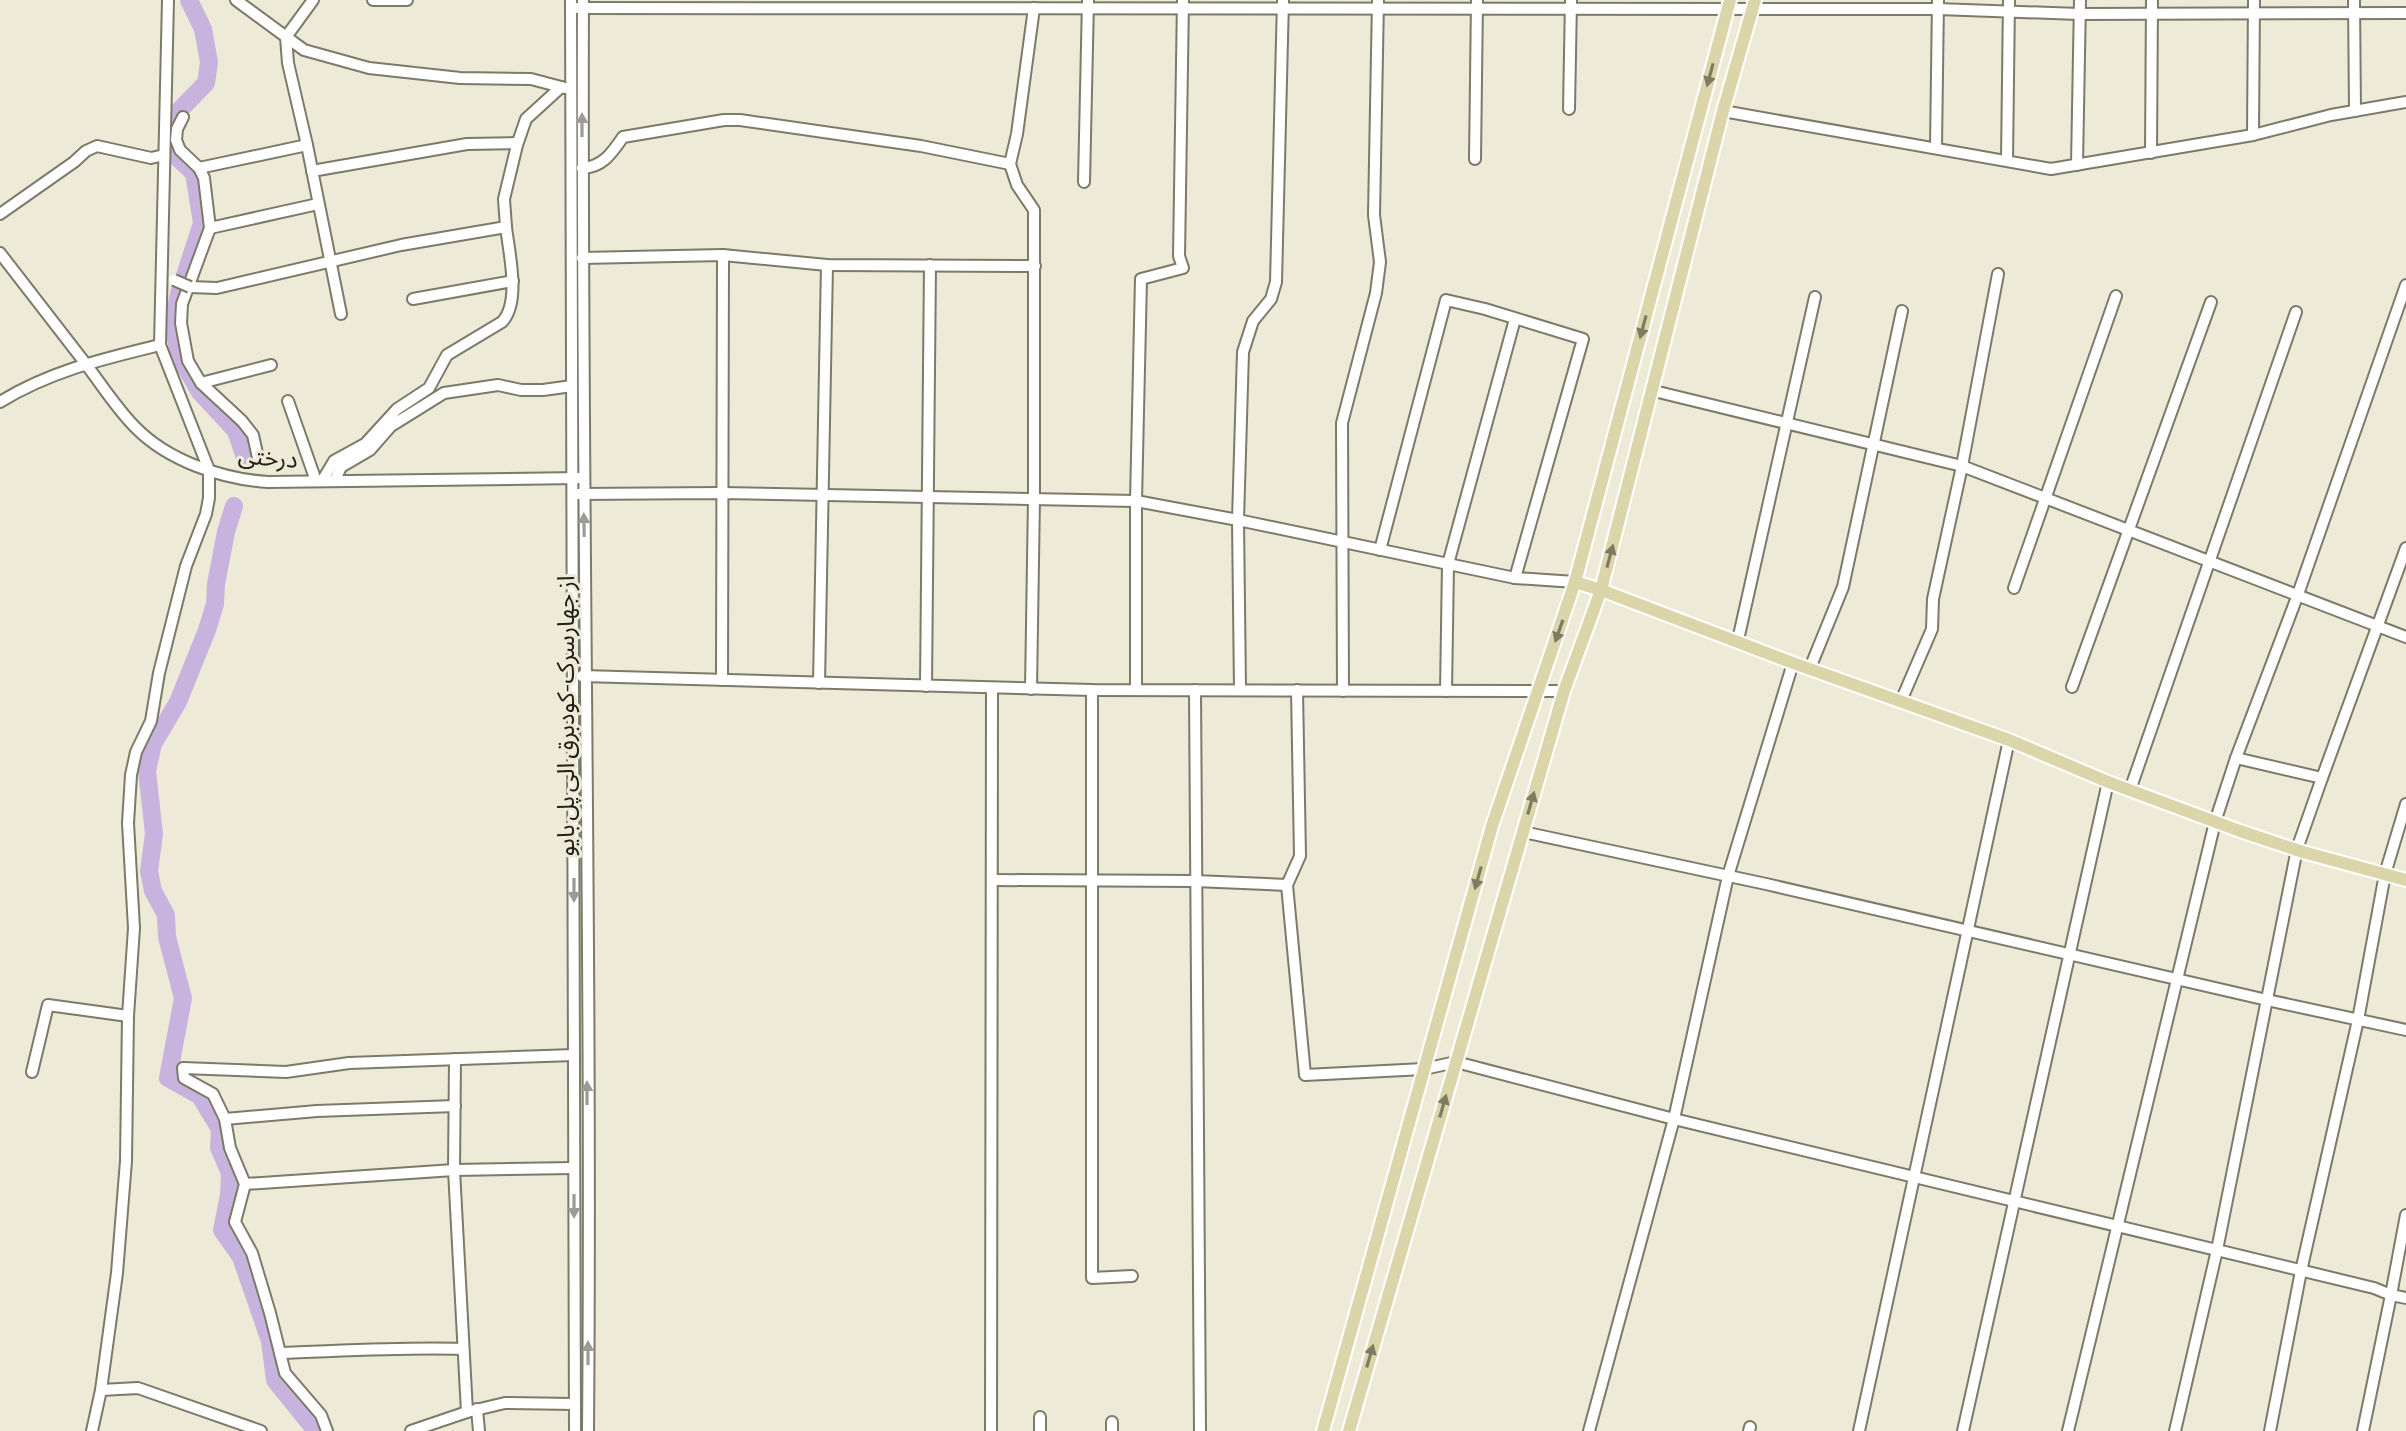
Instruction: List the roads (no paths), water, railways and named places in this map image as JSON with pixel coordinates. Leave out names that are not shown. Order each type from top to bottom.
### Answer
[{"type":"main road","points":[[1323,1431],[1492,826],[1575,582],[1729,5]]},
{"type":"main road","points":[[1349,1431],[1564,691],[1601,590],[1753,5]]},
{"type":"main road","points":[[1575,582],[2009,740],[2108,782],[2215,822],[2406,880]]},
{"type":"street","points":[[92,1431],[101,1390],[117,1273],[126,1161],[128,1016],[134,928],[128,823],[131,775],[136,752],[151,721],[159,673],[186,566],[209,498],[209,470],[160,345],[168,0]]},
{"type":"street","points":[[236,0],[304,50],[369,68],[460,78],[531,79],[566,88]]},
{"type":"street","points":[[313,0],[286,37],[288,63],[341,314]]},
{"type":"street","points":[[373,0],[407,0]]},
{"type":"street","points":[[2077,165],[2080,0]]},
{"type":"street","points":[[2151,153],[2152,0]]},
{"type":"street","points":[[2253,135],[2254,0]]},
{"type":"street","points":[[2354,0],[2355,111]]},
{"type":"street","points":[[571,4],[989,4],[1034,8],[1088,4],[1938,4],[2008,6],[2079,14],[2406,13]]},
{"type":"street","name":"از جهارسرک-کودبرق الی پل بایو","points":[[571,4],[566,88],[572,386],[578,478]]},
{"type":"street","name":"از جهارسرک-کودبرق الی پل بایو","points":[[575,1431],[573,676],[582,258],[583,4]]},
{"type":"street","points":[[1084,182],[1088,4]]},
{"type":"street","points":[[1136,690],[1141,279],[1183,268],[1179,256],[1182,4]]},
{"type":"street","points":[[1240,690],[1238,520],[1243,352],[1253,321],[1271,299],[1276,282],[1283,4]]},
{"type":"street","points":[[1343,691],[1342,423],[1376,293],[1380,262],[1374,215],[1378,4]]},
{"type":"street","points":[[1936,147],[1938,4]]},
{"type":"street","points":[[1475,159],[1477,5]]},
{"type":"street","points":[[1569,109],[1571,5]]},
{"type":"street","points":[[2007,160],[2008,6]]},
{"type":"street","points":[[1031,689],[1034,210],[1017,185],[1010,164],[1034,8]]},
{"type":"street","points":[[319,481],[334,461],[365,444],[429,388],[447,355],[502,322],[508,315],[513,281],[504,199],[517,143],[526,119],[566,88]]},
{"type":"street","points":[[1723,111],[2051,169],[2253,135],[2406,102]]},
{"type":"street","points":[[183,117],[176,140],[180,150],[199,168],[204,178],[210,228],[182,304],[181,323],[188,361],[201,383],[253,435],[258,458]]},
{"type":"street","points":[[582,168],[592,168],[602,163],[623,137],[724,120],[921,146],[1010,164]]},
{"type":"street","points":[[312,171],[467,144],[517,143]]},
{"type":"street","points":[[199,168],[307,145]]},
{"type":"street","points":[[0,214],[97,146],[151,158],[164,155]]},
{"type":"street","points":[[210,228],[318,204]]},
{"type":"street","points":[[160,272],[190,287],[217,288],[401,245],[506,227]]},
{"type":"street","name":"درختی","points":[[0,253],[136,429],[169,453],[209,470],[248,481],[578,478]]},
{"type":"street","points":[[582,258],[723,255],[827,265],[1035,266]]},
{"type":"street","points":[[722,680],[723,255]]},
{"type":"street","points":[[819,683],[827,265]]},
{"type":"street","points":[[926,686],[930,265]]},
{"type":"street","points":[[1901,701],[1932,629],[1933,599],[1998,274]]},
{"type":"street","points":[[413,299],[513,281]]},
{"type":"street","points":[[2068,1431],[2215,822],[2406,285]]},
{"type":"street","points":[[2014,588],[2116,296]]},
{"type":"street","points":[[1738,640],[1815,297]]},
{"type":"street","points":[[1380,550],[1446,300],[1583,339],[1515,578]]},
{"type":"street","points":[[2072,687],[2211,302]]},
{"type":"street","points":[[1810,668],[1843,587],[1902,311]]},
{"type":"street","points":[[2130,790],[2296,312]]},
{"type":"street","points":[[1446,691],[1448,564],[1515,319]]},
{"type":"street","points":[[0,402],[28,385],[86,364],[160,345]]},
{"type":"street","points":[[201,383],[271,365]]},
{"type":"street","points":[[335,480],[341,467],[370,450],[400,414],[444,393],[498,385],[521,390],[572,386]]},
{"type":"street","points":[[1654,391],[1962,466],[2406,637]]},
{"type":"street","points":[[288,401],[319,481]]},
{"type":"street","points":[[578,494],[722,493],[1136,501],[1515,578],[1575,582]]},
{"type":"street","name":"از جهارسرک-کودبرق الی پل بایو","points":[[578,494],[586,676],[588,1431]]},
{"type":"street","points":[[2175,1431],[2217,1250],[2297,849],[2406,548]]},
{"type":"street","points":[[1589,1431],[1674,1119],[1728,876],[1793,663]]},
{"type":"street","points":[[573,676],[1092,690],[1564,691]]},
{"type":"street","points":[[991,1431],[992,688]]},
{"type":"street","points":[[1092,690],[1092,1278],[1132,1276]]},
{"type":"street","points":[[1195,690],[1200,1431]]},
{"type":"street","points":[[1297,690],[1300,856],[1287,885],[1305,1075],[1424,1069],[1456,1062],[1674,1119],[2406,1298]]},
{"type":"street","points":[[1859,1431],[2009,740]]},
{"type":"street","points":[[2236,758],[2322,778]]},
{"type":"street","points":[[1963,1431],[2108,782]]},
{"type":"street","points":[[2270,1431],[2301,1271],[2358,1020],[2385,874],[2406,804]]},
{"type":"street","points":[[1523,832],[2406,1030]]},
{"type":"street","points":[[992,880],[1195,881],[1287,885]]},
{"type":"street","points":[[32,1072],[48,1005],[128,1016]]},
{"type":"street","points":[[327,1431],[321,1415],[285,1373],[252,1253],[235,1222],[245,1184],[230,1148],[225,1119],[213,1094],[184,1078],[183,1068],[286,1072],[349,1063],[574,1055]]},
{"type":"street","points":[[455,1059],[454,1170],[462,1349],[472,1411],[479,1431]]},
{"type":"street","points":[[225,1119],[317,1111],[455,1106]]},
{"type":"street","points":[[245,1184],[454,1170],[574,1168]]},
{"type":"street","points":[[2363,1431],[2406,1215]]},
{"type":"street","points":[[280,1353],[408,1347],[462,1349]]},
{"type":"street","points":[[101,1390],[138,1388],[261,1431]]},
{"type":"street","points":[[411,1431],[505,1403],[575,1404]]},
{"type":"street","points":[[1040,1417],[1040,1431]]},
{"type":"waterway","points":[[189,0],[203,29],[209,62],[206,83],[173,117],[169,150],[194,173],[202,223],[173,321],[179,356],[200,392],[236,431],[247,463]]},
{"type":"waterway","points":[[234,506],[207,630],[178,702],[153,744],[147,771],[154,834],[149,871],[153,891],[166,915],[167,937],[183,998],[168,1078],[200,1096],[220,1129],[219,1148],[230,1173],[222,1230],[241,1257],[270,1341],[275,1380],[316,1431]]}]
